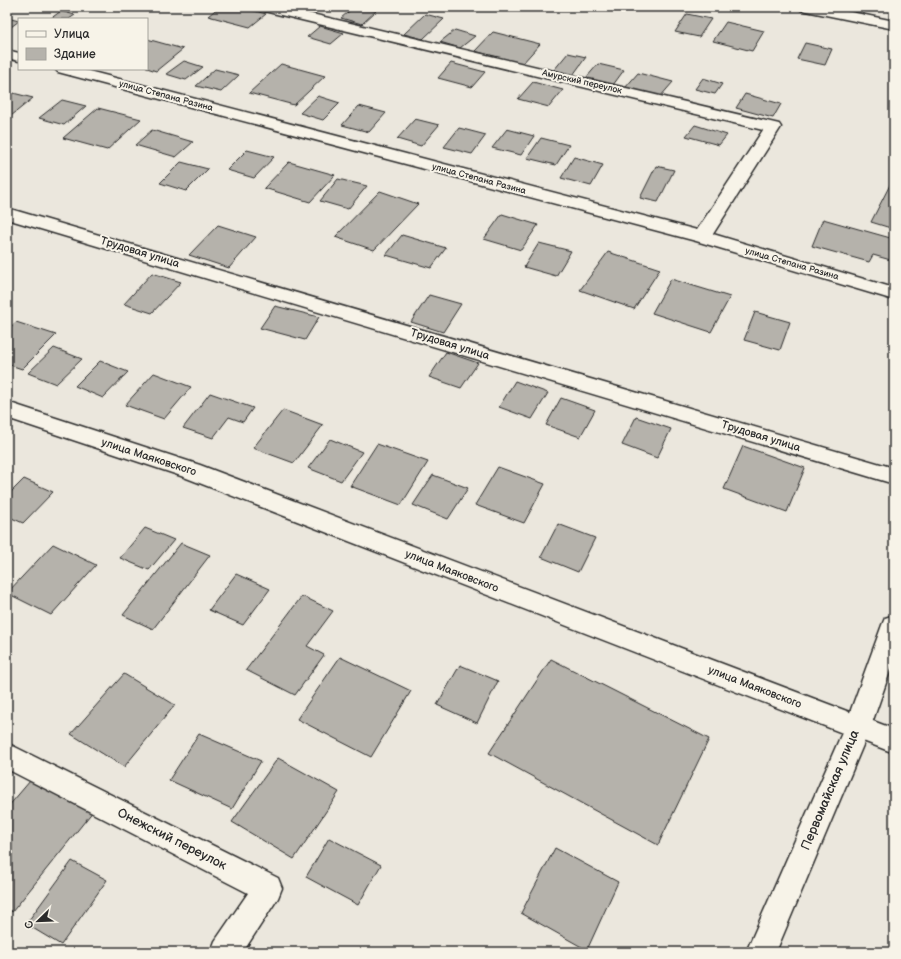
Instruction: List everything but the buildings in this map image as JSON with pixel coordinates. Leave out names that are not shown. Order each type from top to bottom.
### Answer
[{"type":"street","name":"Амурский переулок","points":[[264,7],[773,127],[702,237]]},
{"type":"street","points":[[806,7],[894,25]]},
{"type":"street","points":[[7,54],[18,58]]},
{"type":"street","name":"улица Степана Разина","points":[[67,70],[702,237],[894,294]]},
{"type":"street","name":"Трудовая улица","points":[[7,213],[894,476]]},
{"type":"street","name":"улица Маяковского","points":[[7,410],[192,471],[894,741]]},
{"type":"street","name":"Первомайская улица","points":[[761,952],[858,726],[894,625]]},
{"type":"street","name":"Онежский переулок","points":[[7,755],[268,888],[226,952]]}]
